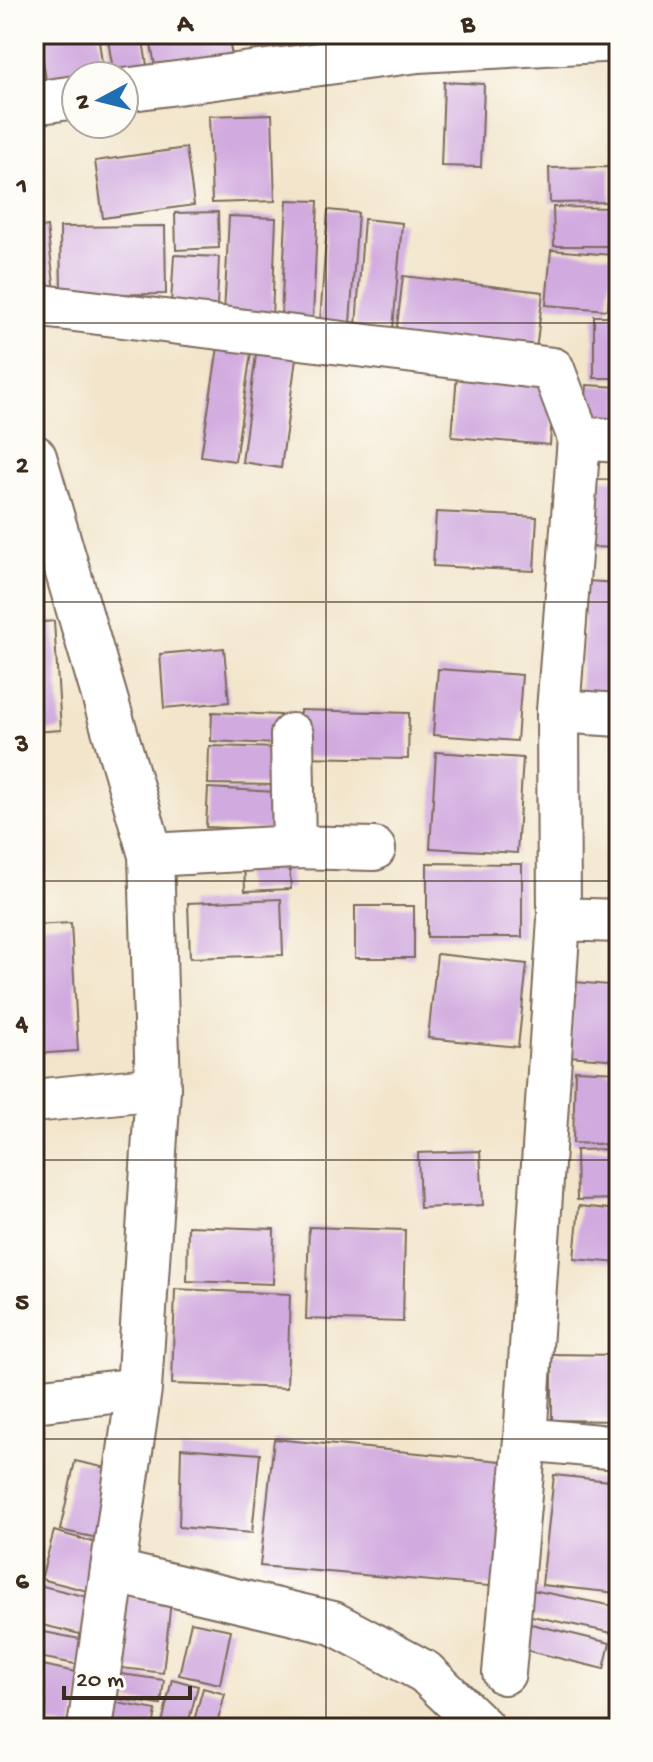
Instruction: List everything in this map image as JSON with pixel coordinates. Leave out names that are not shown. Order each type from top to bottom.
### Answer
[{"type":"street","points":[[140,88],[418,51],[437,42],[619,40]]},
{"type":"street","points":[[34,103],[60,99]]},
{"type":"street","points":[[34,305],[553,369],[599,440],[558,711],[559,919],[525,1439],[504,1673]]},
{"type":"street","points":[[35,466],[151,855],[158,1088],[139,1389],[90,1728]]},
{"type":"street","points":[[558,711],[619,715]]},
{"type":"street","points":[[292,735],[294,847]]},
{"type":"street","points":[[151,855],[294,847],[374,849]]},
{"type":"street","points":[[559,919],[619,921]]},
{"type":"street","points":[[34,1101],[158,1088]]},
{"type":"street","points":[[34,1401],[139,1389]]},
{"type":"street","points":[[525,1439],[619,1448]]},
{"type":"street","points":[[112,1571],[333,1623],[425,1672],[483,1728]]},
{"type":"building","points":[[39,34],[98,34],[102,60],[60,60],[60,92],[48,94]]},
{"type":"building","points":[[107,34],[142,34],[149,78],[140,77],[140,60],[111,60]]},
{"type":"building","points":[[149,34],[228,34],[234,67],[158,81]]},
{"type":"building","points":[[288,34],[333,34],[334,42],[289,46]]},
{"type":"building","points":[[337,34],[433,34],[339,49]]},
{"type":"building","points":[[444,82],[484,84],[481,167],[441,166]]},
{"type":"building","points":[[272,114],[275,201],[212,203],[209,116]]},
{"type":"building","points":[[186,148],[194,205],[103,218],[95,161]]},
{"type":"building","points":[[610,167],[610,202],[550,203],[549,168]]},
{"type":"building","points":[[287,200],[318,201],[313,318],[281,316]]},
{"type":"building","points":[[553,207],[617,208],[616,246],[554,246]]},
{"type":"building","points":[[328,210],[358,213],[350,323],[320,322]]},
{"type":"building","points":[[218,212],[219,248],[176,250],[175,213]]},
{"type":"building","points":[[229,216],[276,218],[272,318],[224,315]]},
{"type":"building","points":[[364,219],[402,223],[393,329],[356,326]]},
{"type":"building","points":[[165,226],[166,294],[61,295],[60,227]]},
{"type":"building","points":[[47,227],[55,291],[34,294],[34,229]]},
{"type":"building","points":[[551,250],[612,255],[608,310],[546,305]]},
{"type":"building","points":[[174,255],[219,257],[217,305],[171,303]]},
{"type":"building","points":[[403,276],[543,292],[535,359],[395,343]]},
{"type":"building","points":[[594,316],[619,316],[619,378],[594,378]]},
{"type":"building","points":[[220,334],[253,339],[235,461],[201,456]]},
{"type":"building","points":[[258,339],[298,344],[281,468],[242,462]]},
{"type":"building","points":[[457,374],[554,382],[550,445],[452,437]]},
{"type":"building","points":[[587,385],[619,387],[619,431],[583,429]]},
{"type":"building","points":[[593,479],[619,480],[619,548],[590,547]]},
{"type":"building","points":[[436,512],[537,517],[534,571],[433,566]]},
{"type":"building","points":[[586,581],[619,583],[619,697],[580,695]]},
{"type":"building","points":[[54,621],[61,730],[34,732],[34,623]]},
{"type":"building","points":[[224,648],[229,702],[164,708],[160,654]]},
{"type":"building","points":[[438,669],[522,675],[517,741],[433,735]]},
{"type":"building","points":[[300,710],[409,713],[408,759],[299,757]]},
{"type":"building","points":[[212,712],[280,715],[278,744],[211,741]]},
{"type":"building","points":[[209,746],[278,748],[277,785],[208,784]]},
{"type":"building","points":[[436,752],[523,758],[517,853],[430,848]]},
{"type":"building","points":[[208,788],[276,792],[273,830],[206,827]]},
{"type":"building","points":[[289,857],[291,889],[245,891],[244,859]]},
{"type":"building","points":[[427,863],[522,864],[522,937],[427,937]]},
{"type":"building","points":[[281,899],[283,955],[190,958],[188,903]]},
{"type":"building","points":[[355,906],[414,906],[414,958],[355,958]]},
{"type":"building","points":[[71,923],[78,1051],[34,1054],[34,925]]},
{"type":"building","points":[[437,954],[527,964],[518,1047],[428,1038]]},
{"type":"building","points":[[575,982],[619,986],[619,1060],[569,1056]]},
{"type":"building","points":[[575,1070],[619,1072],[619,1145],[573,1143]]},
{"type":"building","points":[[619,1149],[619,1199],[577,1200],[576,1150]]},
{"type":"building","points":[[480,1151],[483,1205],[420,1208],[418,1153]]},
{"type":"building","points":[[579,1206],[619,1210],[619,1263],[574,1259]]},
{"type":"building","points":[[188,1226],[274,1229],[273,1284],[187,1281]]},
{"type":"building","points":[[309,1227],[405,1230],[403,1322],[306,1319]]},
{"type":"building","points":[[175,1289],[290,1294],[287,1388],[172,1384]]},
{"type":"building","points":[[552,1354],[619,1355],[619,1421],[552,1420]]},
{"type":"building","points":[[274,1439],[521,1463],[500,1587],[260,1566]]},
{"type":"building","points":[[181,1448],[260,1454],[252,1533],[179,1527]]},
{"type":"building","points":[[75,1461],[116,1470],[102,1539],[60,1530]]},
{"type":"building","points":[[554,1475],[619,1482],[617,1593],[542,1585]]},
{"type":"building","points":[[54,1531],[107,1546],[95,1593],[41,1579]]},
{"type":"building","points":[[34,1584],[92,1598],[84,1635],[34,1623]]},
{"type":"building","points":[[532,1590],[619,1607],[617,1634],[527,1615]]},
{"type":"building","points":[[113,1595],[171,1601],[163,1673],[105,1666]]},
{"type":"building","points":[[191,1622],[231,1630],[220,1684],[179,1675]]},
{"type":"building","points":[[531,1624],[610,1643],[604,1669],[525,1650]]},
{"type":"building","points":[[34,1630],[90,1641],[85,1666],[34,1656]]},
{"type":"building","points":[[34,1663],[84,1674],[72,1728],[34,1720]]},
{"type":"building","points":[[107,1672],[164,1680],[161,1705],[103,1697]]},
{"type":"building","points":[[172,1679],[198,1686],[187,1728],[161,1728]]},
{"type":"building","points":[[203,1688],[225,1694],[216,1728],[192,1728]]},
{"type":"building","points":[[101,1700],[156,1710],[153,1728],[97,1728]]}]
